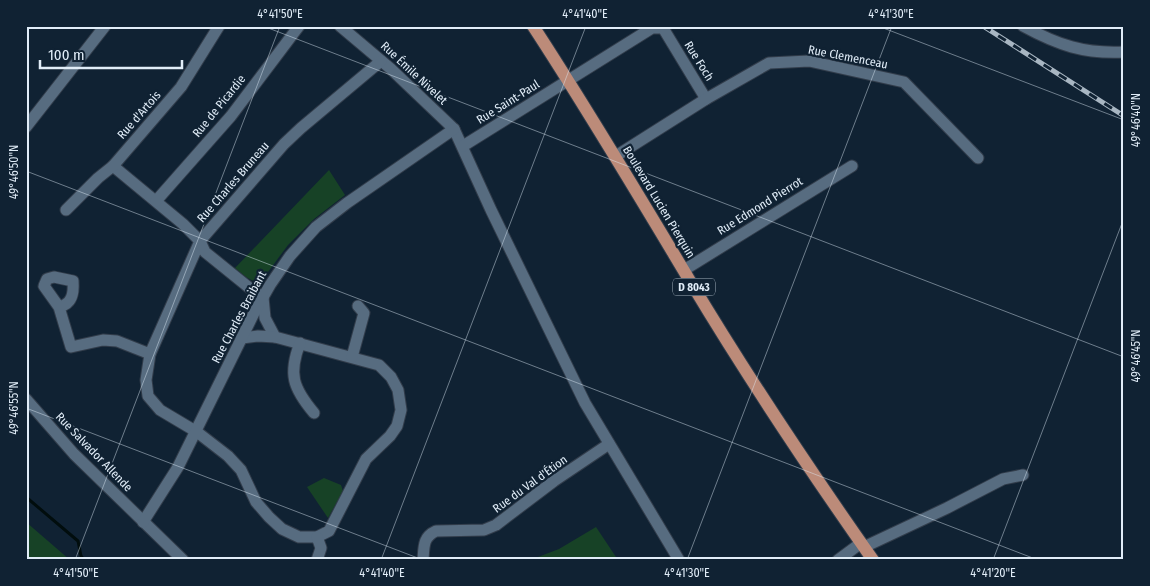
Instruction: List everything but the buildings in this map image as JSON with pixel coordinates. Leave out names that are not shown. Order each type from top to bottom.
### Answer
[{"type":"main road","name":"Boulevard Lucien Pierquin","points":[[534,26],[616,156],[766,403],[862,545]]},
{"type":"main road","name":"D 8043","points":[[862,545],[873,560]]},
{"type":"street","points":[[26,127],[105,26]]},
{"type":"street","name":"Rue d'Artois","points":[[66,210],[113,166],[181,86],[219,26]]},
{"type":"street","name":"Rue de Picardie","points":[[156,201],[231,116],[299,26]]},
{"type":"street","name":"Rue Émile Nivelet","points":[[340,26],[381,61],[454,129],[490,210],[586,403],[679,560]]},
{"type":"street","points":[[1023,26],[1058,44],[1076,49],[1102,53],[1124,52]]},
{"type":"street","name":"Rue Foch","points":[[568,80],[652,28],[663,28],[706,99]]},
{"type":"street","name":"Rue Charles Bruneau","points":[[317,537],[299,537],[282,529],[256,502],[240,470],[228,456],[196,432],[160,410],[148,396],[146,380],[150,354],[200,241],[284,144],[381,61]]},
{"type":"street","name":"Rue Clemenceau","points":[[616,156],[706,99],[769,63],[809,61],[904,82],[978,158]]},
{"type":"street","name":"Rue Saint-Paul","points":[[462,146],[568,80]]},
{"type":"street","name":"Rue Charles Braibant","points":[[142,522],[178,467],[263,297],[290,256],[316,227],[454,129]]},
{"type":"street","points":[[113,166],[156,201],[200,241],[206,252],[263,297],[264,318],[276,336]]},
{"type":"street","name":"Rue Edmond Pierrot","points":[[684,270],[852,166]]},
{"type":"street","points":[[352,357],[364,313],[358,306]]},
{"type":"street","points":[[59,307],[71,347],[103,340],[117,341],[150,354]]},
{"type":"street","points":[[242,338],[276,336],[352,357],[379,366],[391,376],[398,390],[401,410],[397,426],[390,436],[366,460],[329,531],[317,537],[321,548],[317,560]]},
{"type":"street","points":[[300,343],[293,361],[294,377],[300,397],[314,413]]},
{"type":"street","name":"Rue Salvador Allende","points":[[26,399],[74,454],[183,560]]},
{"type":"street","name":"Rue du Val d'Étion","points":[[423,560],[424,542],[429,534],[436,531],[484,530],[496,525],[554,481],[609,444]]},
{"type":"street","points":[[838,560],[862,545],[947,508],[1003,479],[1023,474]]},
{"type":"green space","points":[[329,170],[345,195],[314,219],[288,245],[262,280],[255,281],[244,276],[235,268]]},
{"type":"green space","points":[[324,478],[341,485],[343,491],[328,518],[307,487]]},
{"type":"green space","points":[[26,522],[70,560],[26,560]]},
{"type":"green space","points":[[596,527],[618,560],[530,560],[559,549]]},
{"type":"waterway","points":[[26,497],[78,541],[81,556],[84,560]]},
{"type":"railway","points":[[983,26],[1124,116]]}]
